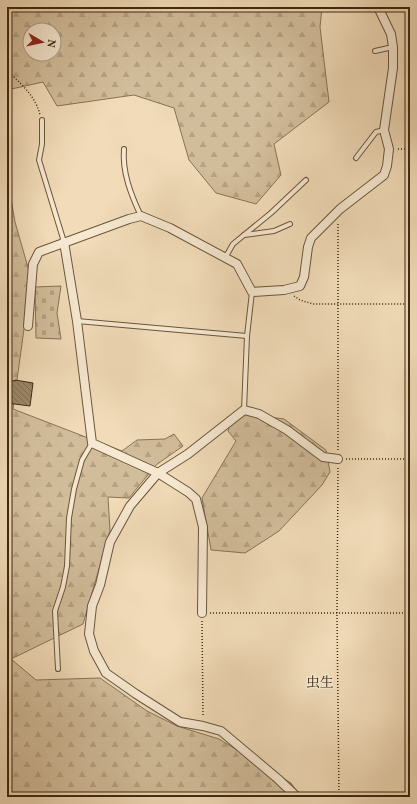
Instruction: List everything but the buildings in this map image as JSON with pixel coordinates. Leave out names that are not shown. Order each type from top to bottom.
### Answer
[{"type":"street","points":[[28,326],[33,264],[39,252],[140,216],[170,228],[237,264],[252,292],[284,290],[300,286],[304,277],[308,247],[311,238],[338,212],[384,175],[387,166],[388,149],[384,130],[393,68],[393,47],[391,34],[378,7]]},
{"type":"street","points":[[64,242],[77,321],[92,443],[158,473],[188,492],[196,499],[203,527],[202,613]]},
{"type":"street","points":[[297,797],[278,779],[221,732],[204,726],[180,722],[106,673],[94,651],[89,634],[92,606],[100,585],[110,542],[130,506],[158,473],[188,454],[244,410],[259,414],[287,430],[323,457],[338,459]]},
{"type":"lane","points":[[375,51],[393,47]]},
{"type":"lane","points":[[42,120],[42,144],[39,160],[64,242]]},
{"type":"lane","points":[[356,158],[376,132],[384,130]]},
{"type":"lane","points":[[124,149],[126,177],[131,196],[140,216]]},
{"type":"lane","points":[[225,258],[233,244],[271,213],[306,180]]},
{"type":"lane","points":[[244,236],[274,231],[290,224]]},
{"type":"lane","points":[[244,410],[252,292]]},
{"type":"lane","points":[[77,321],[248,336]]},
{"type":"lane","points":[[58,669],[54,611],[63,587],[67,566],[69,518],[74,488],[82,460],[92,443]]},
{"type":"path","points":[[7,71],[31,95],[39,108],[42,120]]},
{"type":"path","points":[[388,149],[410,149]]},
{"type":"path","points":[[338,212],[337,613],[339,797]]},
{"type":"path","points":[[284,290],[300,300],[313,304],[410,304]]},
{"type":"path","points":[[338,459],[410,459]]},
{"type":"path","points":[[204,726],[202,613],[410,614]]},
{"type":"green space","points":[[7,7],[322,7],[320,27],[329,102],[274,144],[281,175],[256,204],[216,193],[189,160],[174,108],[134,95],[57,106],[43,82],[7,90]]},
{"type":"green space","points":[[7,176],[15,222],[31,278],[13,409],[122,451],[137,440],[165,439],[174,434],[183,446],[156,465],[129,498],[108,497],[110,531],[83,624],[11,659],[36,680],[100,678],[147,711],[177,726],[219,739],[291,783],[301,797],[7,797]]},
{"type":"green space","points":[[61,286],[57,313],[61,339],[36,338],[35,287]]},
{"type":"green space","points":[[234,412],[284,419],[326,450],[330,472],[322,485],[279,531],[245,553],[211,550],[202,498],[236,441],[228,431]]},
{"type":"district","name":"虫生","points":[[320,682]]}]
